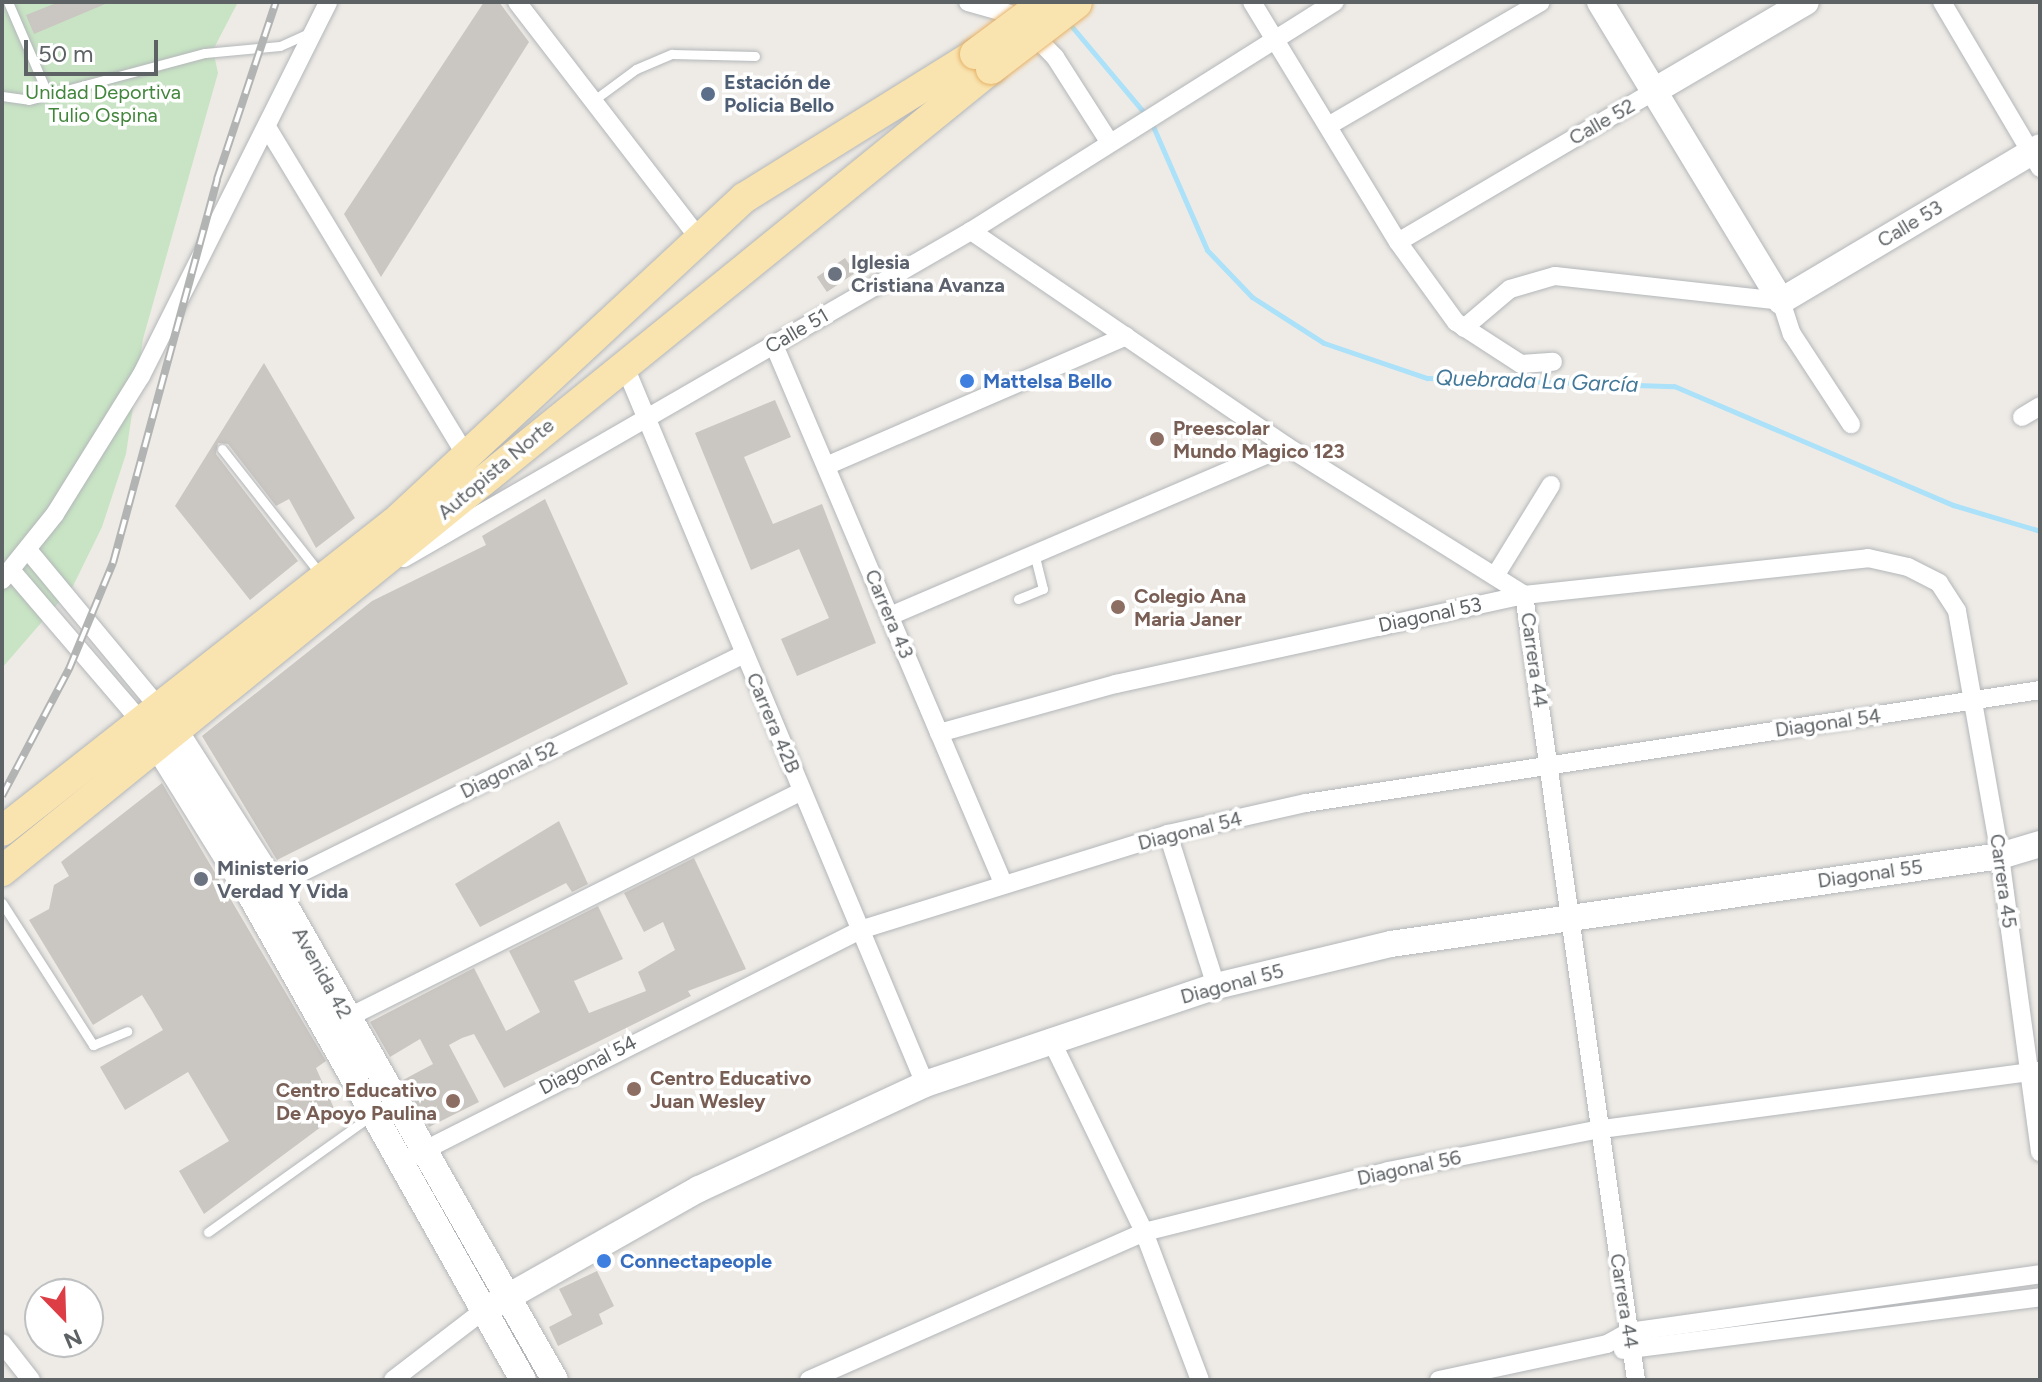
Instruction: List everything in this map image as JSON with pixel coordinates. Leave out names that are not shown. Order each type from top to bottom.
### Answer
[{"type":"main road","points":[[983,62],[1045,2]]},
{"type":"main road","points":[[983,62],[1077,2]]},
{"type":"main road","name":"Autopista Norte","points":[[2,871],[324,579],[467,457],[698,237],[797,162],[983,62]]},
{"type":"main road","name":"Autopista Norte","points":[[2,831],[161,727],[375,573],[983,62]]},
{"type":"street","points":[[6,575],[28,550],[141,376],[328,2]]},
{"type":"street","points":[[517,2],[698,237]]},
{"type":"street","points":[[968,2],[1014,15],[1055,57],[1108,140]]},
{"type":"street","points":[[1252,2],[1398,242],[1464,328],[1521,364],[1553,362]]},
{"type":"street","name":"Calle 51","points":[[375,573],[645,421],[971,231],[1182,93],[1335,2]]},
{"type":"street","points":[[1328,126],[1541,2]]},
{"type":"street","points":[[1600,2],[1781,301],[1792,334],[1851,424]]},
{"type":"street","name":"Calle 52","points":[[1398,242],[1806,2]]},
{"type":"street","points":[[1942,2],[2037,156]]},
{"type":"street","points":[[267,127],[467,457]]},
{"type":"street","name":"Calle 53","points":[[1781,301],[2037,156]]},
{"type":"street","name":"Carrera 44","points":[[971,231],[1286,446],[1524,595],[1571,915],[1595,1130],[1636,1380]]},
{"type":"street","points":[[1464,328],[1510,289],[1555,276],[1781,301]]},
{"type":"street","points":[[826,466],[1126,336]]},
{"type":"street","name":"Carrera 43","points":[[774,345],[1003,883]]},
{"type":"street","name":"Carrera 42B","points":[[623,362],[645,421],[925,1084]]},
{"type":"street","points":[[2022,417],[2040,406]]},
{"type":"street","points":[[890,616],[1286,446]]},
{"type":"street","points":[[1495,576],[1551,485]]},
{"type":"street","name":"Avenida 42","points":[[28,550],[161,727],[274,886],[347,1018],[409,1158],[494,1304],[555,1380]]},
{"type":"street","name":"Diagonal 53","points":[[939,733],[1116,684],[1524,595],[1868,558],[1930,576],[1957,611]]},
{"type":"street","name":"Avenida 42","points":[[6,575],[161,727],[372,1115],[409,1158]]},
{"type":"street","name":"Carrera 45","points":[[1957,611],[2034,1072],[2040,1152]]},
{"type":"street","name":"Diagonal 52","points":[[274,886],[744,654]]},
{"type":"street","name":"Diagonal 54","points":[[409,1158],[860,930],[1168,834],[1306,803],[1549,763],[1972,703],[2040,690]]},
{"type":"street","points":[[347,1018],[802,791]]},
{"type":"street","points":[[1168,834],[1216,986]]},
{"type":"street","name":"Diagonal 55","points":[[494,1304],[699,1189],[925,1084],[1050,1038],[1216,986],[1391,944],[1571,915],[2000,856],[2040,844]]},
{"type":"street","points":[[1050,1038],[1144,1232],[1200,1380]]},
{"type":"street","name":"Diagonal 56","points":[[809,1380],[1144,1232],[1388,1171],[1595,1130],[2034,1072]]},
{"type":"street","points":[[1439,1380],[1607,1344],[1629,1332],[2040,1274]]},
{"type":"street","points":[[1607,1344],[1632,1353],[2040,1297]]},
{"type":"street","points":[[393,1380],[494,1304]]},
{"type":"street","name":"Avenida 42","points":[[494,1304],[523,1380]]},
{"type":"street","points":[[2,1343],[31,1380]]},
{"type":"lane","points":[[8,2],[48,95]]},
{"type":"lane","points":[[2,96],[48,95],[205,53],[280,46],[314,31]]},
{"type":"lane","points":[[280,46],[296,68]]},
{"type":"lane","points":[[594,100],[636,69],[672,54],[755,56]]},
{"type":"lane","points":[[222,449],[324,579]]},
{"type":"lane","points":[[1018,599],[1043,589],[1034,554]]},
{"type":"lane","points":[[2,903],[93,1045],[127,1031]]},
{"type":"lane","points":[[208,1232],[372,1115]]},
{"type":"green space","name":"Unidad Deportiva Tulio Ospina","points":[[2,2],[238,2],[213,50],[218,73],[143,339],[126,454],[102,527],[73,586],[2,668]]},
{"type":"building","points":[[59,2],[110,2],[34,34],[26,15]]},
{"type":"building","points":[[484,2],[499,2],[529,42],[381,277],[344,214]]},
{"type":"building","name":"Iglesia Cristiana Avanza","points":[[845,258],[855,273],[827,292],[817,277]]},
{"type":"building","points":[[264,363],[355,518],[316,548],[289,499],[276,506],[228,444],[218,443],[216,454],[298,561],[250,600],[175,506]]},
{"type":"building","points":[[775,400],[791,437],[744,457],[773,524],[822,504],[876,643],[797,676],[781,639],[829,618],[799,549],[751,570],[695,433]]},
{"type":"building","points":[[545,499],[628,684],[277,860],[202,736],[372,601],[486,545],[482,536]]},
{"type":"building","points":[[162,783],[326,1061],[316,1068],[337,1115],[204,1214],[179,1171],[229,1141],[188,1072],[125,1110],[100,1067],[163,1030],[152,1011],[142,995],[93,1025],[29,920],[49,909],[54,885],[69,876],[61,862]]},
{"type":"building","points":[[559,821],[588,884],[572,892],[566,883],[480,927],[455,884]]},
{"type":"building","points":[[694,858],[746,969],[688,991],[691,996],[504,1088],[474,1034],[462,1038],[449,1045],[479,1102],[429,1127],[403,1080],[433,1064],[420,1039],[390,1057],[370,1022],[474,968],[506,1031],[540,1012],[509,951],[598,906],[623,959],[574,981],[589,1013],[646,991],[638,972],[675,950],[663,922],[644,932],[624,893]]},
{"type":"building","points":[[597,1271],[614,1306],[599,1314],[603,1324],[558,1346],[549,1327],[572,1315],[559,1289]]},
{"type":"waterway","name":"Quebrada La García","points":[[1068,22],[1146,115]]},
{"type":"waterway","name":"Quebrada La García","points":[[1152,124],[1207,250],[1252,297],[1324,343],[1427,378],[1674,386],[1953,505],[2040,531]]},
{"type":"railway","points":[[2,796],[69,669],[113,563],[217,179],[276,2]]},
{"type":"place","name":"Estación de Policia Bello","points":[[708,94]]},
{"type":"place","name":"Iglesia Cristiana Avanza","points":[[835,274]]},
{"type":"place","name":"Mattelsa Bello","points":[[967,381]]},
{"type":"place","name":"Preescolar Mundo Magico 123","points":[[1157,439]]},
{"type":"place","name":"Colegio Ana Maria Janer","points":[[1118,607]]},
{"type":"place","name":"Ministerio Verdad Y Vida","points":[[201,879]]},
{"type":"place","name":"Centro Educativo Juan Wesley","points":[[634,1089]]},
{"type":"place","name":"Centro Educativo De Apoyo Paulina","points":[[453,1101]]},
{"type":"place","name":"Connectapeople","points":[[604,1261]]}]
